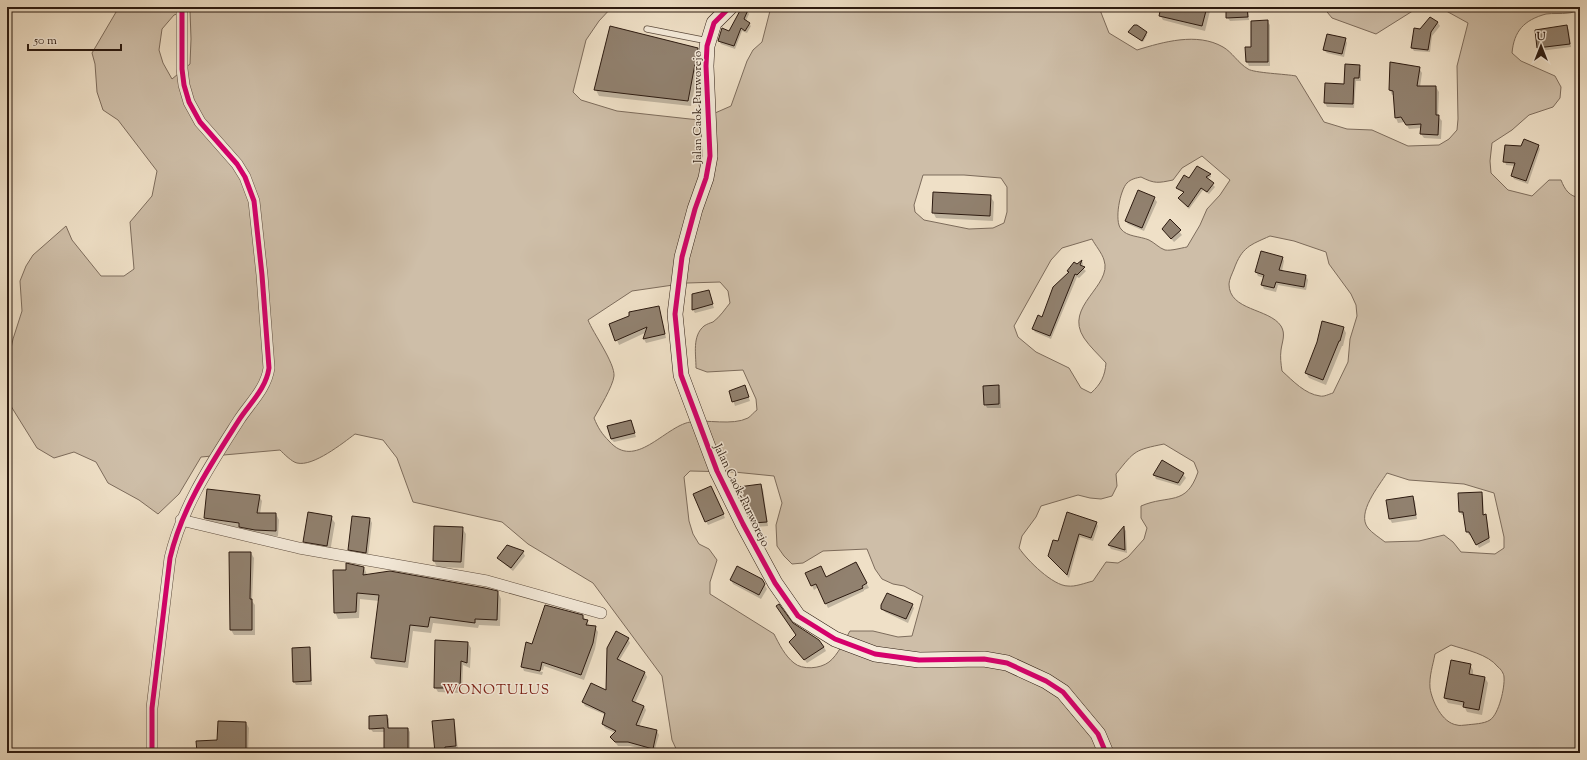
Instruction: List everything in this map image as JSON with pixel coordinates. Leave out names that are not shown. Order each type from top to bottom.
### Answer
[{"type":"street","points":[[152,753],[152,708],[170,558],[186,522],[195,492],[240,418],[266,380],[269,368],[262,275],[254,201],[245,177],[237,164],[200,122],[189,102],[182,69],[182,7]]},
{"type":"street","name":"Jalan Caok-Purworejo","points":[[730,7],[714,23],[707,46],[706,66],[710,156],[706,178],[695,209],[682,257],[675,314],[681,375],[717,471],[743,524],[775,583],[798,616],[835,639],[875,654],[919,660],[984,659],[1007,663],[1046,681],[1063,692],[1083,714],[1098,734],[1106,753]]},
{"type":"street","points":[[186,522],[306,549],[487,581],[602,613]]},
{"type":"lane","points":[[647,29],[708,41]]},
{"type":"shaded area","points":[[119,7],[612,7],[599,21],[586,40],[573,92],[581,100],[617,111],[699,120],[731,106],[747,61],[753,50],[762,42],[771,7],[1098,7],[1109,33],[1137,50],[1180,40],[1191,39],[1213,42],[1226,49],[1244,67],[1248,69],[1296,76],[1324,122],[1347,129],[1372,130],[1408,146],[1439,145],[1449,139],[1457,130],[1457,66],[1468,23],[1439,7],[1580,7],[1580,9],[1571,13],[1546,14],[1538,16],[1526,23],[1515,38],[1512,53],[1521,61],[1555,76],[1561,87],[1560,98],[1553,107],[1529,115],[1512,130],[1492,143],[1490,161],[1491,173],[1508,190],[1532,196],[1549,180],[1561,180],[1568,192],[1573,196],[1580,198],[1580,753],[678,753],[672,740],[662,676],[593,583],[528,544],[502,522],[413,502],[397,458],[383,440],[355,434],[328,453],[304,463],[297,463],[293,461],[280,450],[201,457],[179,494],[158,514],[139,500],[108,483],[96,462],[74,452],[54,458],[37,448],[9,403],[8,362],[13,339],[22,311],[20,281],[26,266],[33,255],[66,226],[72,240],[101,276],[124,276],[134,269],[130,222],[152,196],[157,171],[118,120],[103,110],[97,92],[95,64],[92,53]],"holes":[[[190,10],[190,64],[172,79],[163,63],[159,50],[162,29],[174,15]],[[1202,156],[1230,180],[1220,195],[1207,209],[1200,225],[1187,247],[1165,250],[1149,240],[1124,232],[1119,225],[1118,213],[1122,192],[1127,183],[1141,177],[1157,182],[1173,180],[1182,168]],[[923,175],[964,175],[1001,178],[1007,187],[1007,212],[1004,223],[993,228],[969,229],[924,220],[915,212],[914,205]],[[1270,236],[1294,241],[1326,252],[1329,264],[1351,294],[1356,305],[1357,316],[1350,339],[1348,362],[1333,393],[1325,396],[1309,393],[1282,371],[1281,350],[1283,335],[1281,326],[1268,316],[1242,304],[1235,299],[1231,293],[1229,282],[1237,262],[1244,251]],[[1092,239],[1103,257],[1105,270],[1102,279],[1083,306],[1079,327],[1086,341],[1106,363],[1102,380],[1094,390],[1091,393],[1081,388],[1069,368],[1036,352],[1018,337],[1014,326],[1051,260],[1062,248]],[[720,282],[728,291],[730,303],[718,318],[700,330],[696,340],[696,368],[707,372],[743,370],[756,399],[757,410],[748,418],[735,422],[697,421],[680,425],[650,445],[639,449],[629,451],[619,449],[609,441],[600,431],[594,418],[611,386],[614,376],[613,370],[608,356],[588,320],[632,291],[687,283]],[[1164,444],[1194,462],[1198,472],[1188,490],[1176,498],[1141,506],[1141,518],[1147,528],[1144,539],[1128,557],[1118,563],[1106,562],[1093,581],[1071,586],[1062,585],[1041,572],[1019,548],[1022,536],[1036,517],[1041,506],[1078,495],[1101,499],[1112,496],[1117,486],[1116,474],[1127,460],[1136,452]],[[690,471],[734,472],[774,476],[782,503],[776,525],[777,546],[784,556],[792,564],[803,563],[823,551],[867,549],[875,569],[882,579],[893,584],[904,586],[923,596],[912,636],[898,637],[873,631],[850,631],[838,652],[829,662],[821,666],[811,668],[797,665],[785,653],[774,634],[710,594],[710,582],[717,560],[709,549],[699,544],[693,534],[689,521],[684,477]],[[1387,473],[1409,480],[1464,484],[1494,493],[1504,537],[1504,548],[1495,554],[1461,552],[1453,542],[1444,535],[1419,541],[1385,542],[1374,534],[1365,522],[1367,507]],[[1451,645],[1476,653],[1494,663],[1504,676],[1499,706],[1493,717],[1485,722],[1462,725],[1452,723],[1442,716],[1435,705],[1430,688],[1430,679],[1435,654]]]},
{"type":"shaded area","points":[[1323,7],[1419,7],[1376,34],[1332,18]]},
{"type":"building","points":[[742,7],[748,10],[744,19],[750,23],[745,31],[741,28],[734,46],[718,41],[722,28],[729,31]]},
{"type":"building","points":[[1161,7],[1207,7],[1202,26],[1159,16]]},
{"type":"building","points":[[1226,7],[1247,7],[1248,17],[1226,18]]},
{"type":"building","points":[[1430,17],[1438,22],[1431,32],[1428,50],[1411,48],[1414,28],[1420,29]]},
{"type":"building","points":[[1268,20],[1268,62],[1246,62],[1245,47],[1251,47],[1251,21]]},
{"type":"building","points":[[1134,25],[1137,25],[1147,32],[1142,41],[1128,32]]},
{"type":"building","points":[[1567,25],[1570,44],[1537,48],[1535,30]]},
{"type":"building","points":[[610,26],[698,48],[688,101],[594,90]]},
{"type":"building","points":[[1327,34],[1346,38],[1342,54],[1323,50]]},
{"type":"building","points":[[1390,62],[1420,67],[1417,86],[1436,86],[1436,115],[1439,115],[1438,135],[1420,134],[1421,124],[1406,125],[1401,117],[1395,118],[1393,91],[1389,90]]},
{"type":"building","points":[[1345,64],[1360,65],[1359,78],[1354,78],[1353,104],[1324,103],[1325,83],[1344,84]]},
{"type":"building","points":[[1524,139],[1539,145],[1526,181],[1511,176],[1515,163],[1503,162],[1505,145],[1521,146]]},
{"type":"building","points":[[1197,166],[1211,174],[1206,177],[1214,183],[1207,192],[1201,188],[1188,207],[1178,198],[1184,192],[1176,188],[1184,175],[1189,178]]},
{"type":"building","points":[[1138,190],[1155,197],[1142,228],[1125,221]]},
{"type":"building","points":[[933,192],[991,195],[990,216],[932,213]]},
{"type":"building","points":[[1170,219],[1181,230],[1171,239],[1162,229]]},
{"type":"building","points":[[1261,251],[1283,257],[1279,270],[1306,275],[1304,287],[1276,282],[1274,288],[1261,285],[1264,275],[1255,272]]},
{"type":"building","points":[[1082,260],[1080,265],[1085,267],[1077,275],[1075,274],[1050,336],[1032,329],[1038,315],[1042,317],[1053,287],[1069,272],[1067,271],[1074,262],[1077,264]]},
{"type":"building","points":[[709,290],[713,304],[692,310],[692,294]]},
{"type":"building","points":[[659,306],[665,334],[643,339],[647,327],[615,341],[609,324],[629,316],[629,312]]},
{"type":"building","points":[[1322,321],[1344,327],[1340,341],[1323,380],[1305,373],[1317,342]]},
{"type":"building","points":[[745,385],[749,397],[732,402],[729,391]]},
{"type":"building","points":[[999,385],[999,404],[984,405],[983,386]]},
{"type":"building","points":[[631,420],[635,433],[611,439],[607,426]]},
{"type":"building","points":[[1162,460],[1184,473],[1178,483],[1153,475]]},
{"type":"building","points":[[761,484],[767,522],[753,523],[739,495],[738,487]]},
{"type":"building","points":[[711,486],[724,514],[705,522],[693,494]]},
{"type":"building","points":[[207,489],[260,495],[257,513],[276,513],[276,531],[255,530],[239,527],[239,523],[204,518]]},
{"type":"building","points":[[1482,492],[1483,515],[1486,514],[1489,538],[1476,545],[1469,532],[1466,532],[1463,512],[1459,512],[1458,493]]},
{"type":"building","points":[[1413,496],[1416,515],[1389,519],[1386,500]]},
{"type":"building","points":[[308,512],[332,516],[327,546],[303,542]]},
{"type":"building","points":[[1067,512],[1097,522],[1091,538],[1079,534],[1067,575],[1048,556],[1053,540],[1058,541]]},
{"type":"building","points":[[352,516],[370,518],[366,553],[348,550]]},
{"type":"building","points":[[434,526],[463,527],[461,562],[433,561]]},
{"type":"building","points":[[1124,526],[1125,550],[1108,545],[1114,538]]},
{"type":"building","points":[[507,545],[524,551],[511,568],[497,558]]},
{"type":"building","points":[[229,552],[251,552],[250,599],[252,599],[252,630],[230,630]]},
{"type":"building","points":[[856,562],[867,583],[862,586],[863,588],[825,604],[816,584],[811,586],[805,573],[821,566],[826,577]]},
{"type":"building","points":[[346,563],[364,567],[363,575],[390,571],[498,591],[497,620],[475,619],[475,623],[430,617],[428,627],[410,625],[405,662],[371,658],[379,595],[357,593],[356,612],[334,613],[333,570],[346,570]]},
{"type":"building","points":[[737,566],[762,579],[765,584],[759,595],[730,580]]},
{"type":"building","points":[[887,593],[913,604],[906,619],[881,609],[881,605]]},
{"type":"building","points":[[779,604],[793,623],[819,640],[824,647],[804,660],[789,642],[796,635],[776,606]]},
{"type":"building","points":[[545,605],[583,615],[583,619],[588,620],[586,625],[596,626],[593,643],[581,675],[542,662],[540,671],[521,667],[526,642],[532,644]]},
{"type":"building","points":[[616,631],[629,638],[617,659],[645,672],[632,701],[644,706],[636,725],[657,730],[653,749],[628,742],[615,742],[610,737],[616,731],[602,724],[605,713],[582,702],[591,683],[606,690],[607,648]]},
{"type":"building","points":[[435,640],[468,642],[467,663],[461,661],[460,688],[434,688]]},
{"type":"building","points":[[310,647],[311,681],[293,682],[292,648]]},
{"type":"building","points":[[1451,660],[1471,664],[1469,674],[1485,677],[1479,710],[1463,707],[1464,702],[1444,698]]},
{"type":"building","points":[[387,715],[388,728],[408,728],[408,753],[384,753],[384,728],[369,729],[369,716]]},
{"type":"building","points":[[454,719],[456,746],[445,747],[444,753],[435,753],[432,721]]},
{"type":"building","points":[[218,721],[246,722],[246,753],[217,753],[217,751],[197,752],[196,741],[217,740]]},
{"type":"cycle path","points":[[152,753],[152,708],[170,558],[175,539],[198,486],[239,420],[265,383],[269,368],[262,275],[254,201],[245,177],[237,164],[200,122],[189,102],[184,85],[182,69],[182,7]]},
{"type":"cycle path","points":[[730,7],[714,23],[707,46],[706,66],[710,156],[706,178],[695,209],[682,257],[675,314],[681,375],[717,471],[743,524],[775,583],[798,616],[835,639],[875,654],[919,660],[984,659],[1007,663],[1046,681],[1063,692],[1098,734],[1106,753]]},
{"type":"district","name":"WONOTULUS","points":[[496,689]]}]
